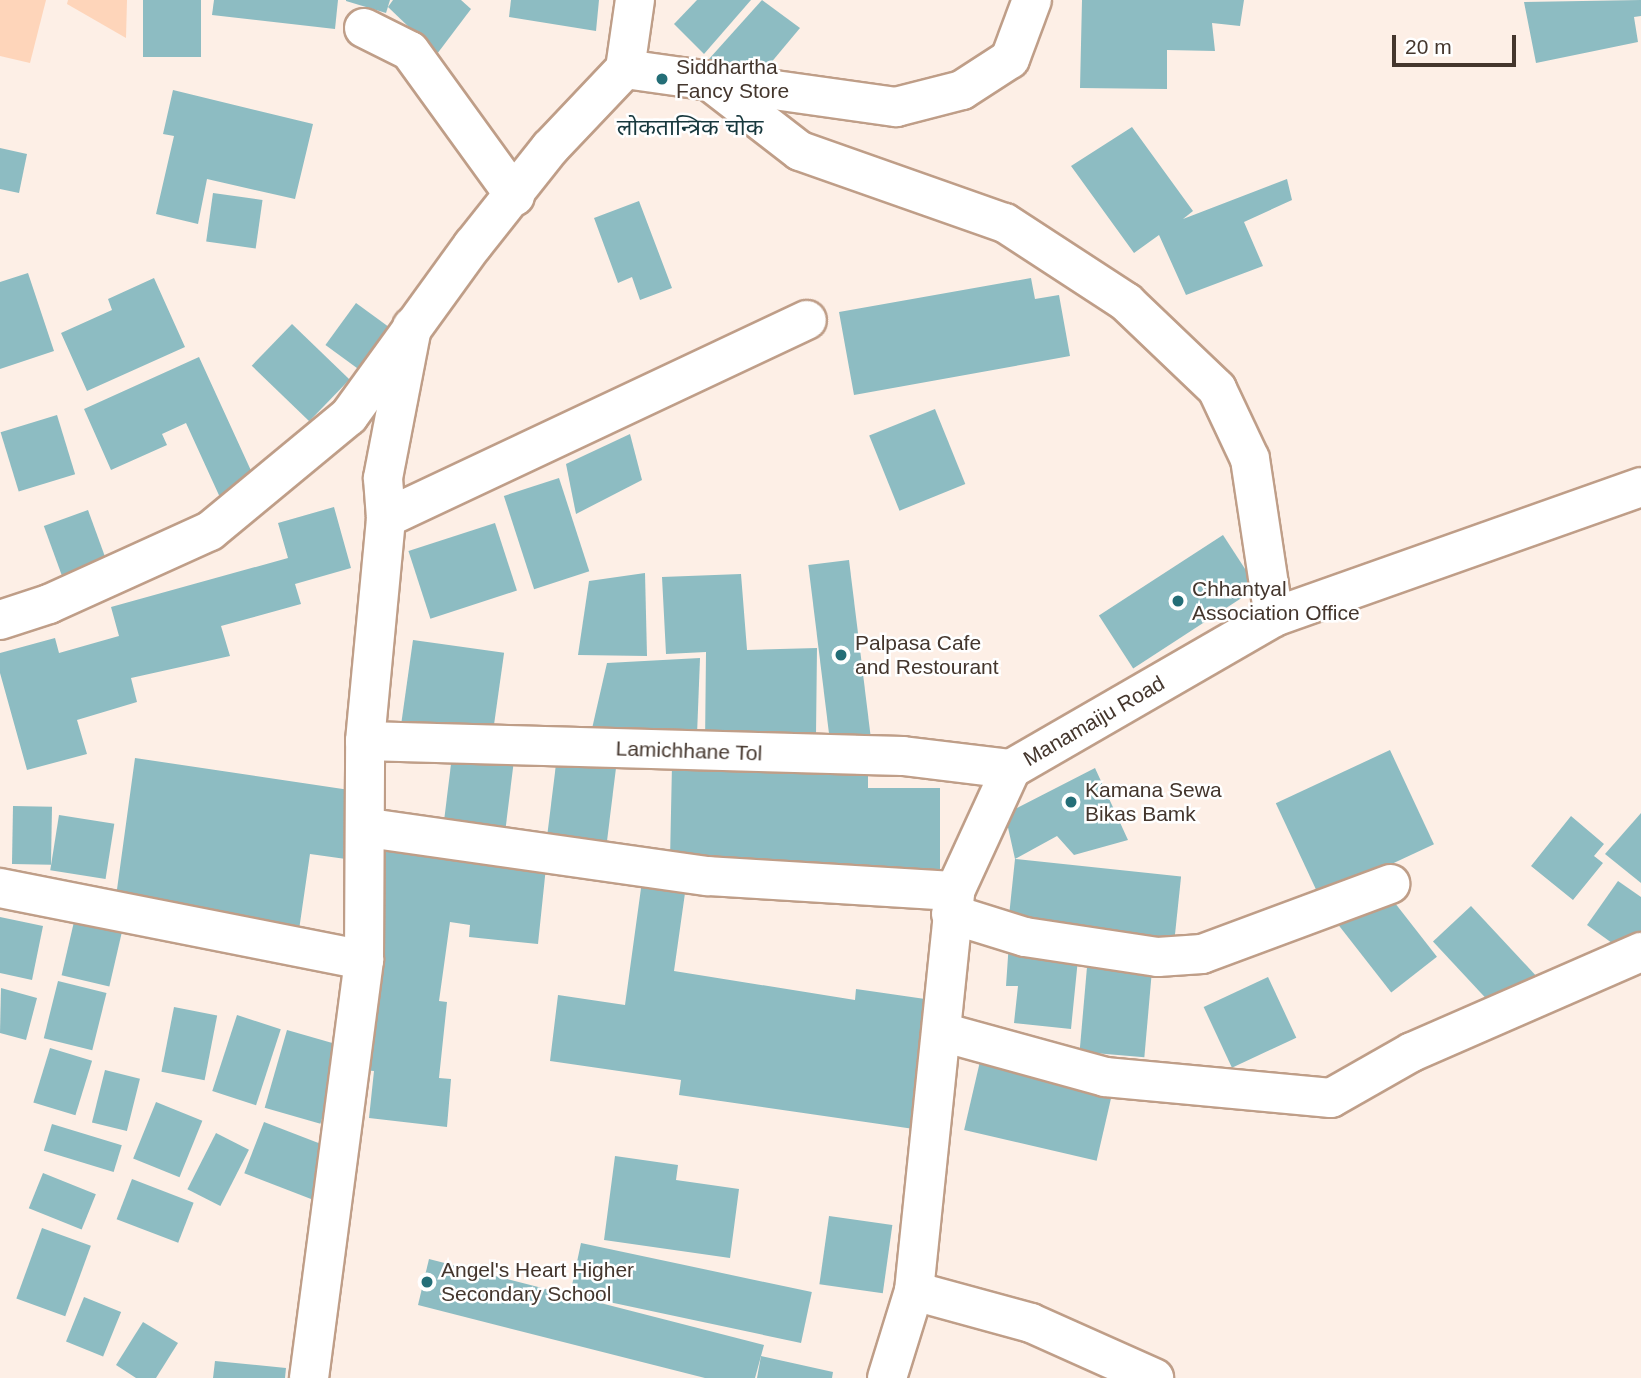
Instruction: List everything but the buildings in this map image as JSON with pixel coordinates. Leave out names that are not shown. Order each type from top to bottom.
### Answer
[{"type":"street","points":[[0,620],[49,604],[210,531],[349,416],[412,327],[550,148],[625,69],[635,0]]},
{"type":"street","points":[[625,69],[896,107],[962,90],[1010,59],[1032,0]]},
{"type":"street","points":[[364,28],[410,51],[515,196]]},
{"type":"street","points":[[708,80],[800,151],[1005,223],[1126,302],[1217,389],[1251,459],[1274,617]]},
{"type":"street","points":[[386,518],[807,320]]},
{"type":"street","points":[[309,1378],[363,960],[369,828],[365,741],[386,518],[383,478],[412,327]]},
{"type":"street","name":"Manamaiju Road","points":[[887,1378],[914,1291],[953,903],[1011,769],[1274,617],[1641,487]]},
{"type":"street","name":"Lamichhane Tol","points":[[365,741],[903,756],[1011,769]]},
{"type":"street","points":[[369,828],[708,876],[953,903],[1025,937],[1169,956],[1202,954],[1390,884]]},
{"type":"street","points":[[0,888],[363,960]]},
{"type":"street","points":[[942,1032],[1105,1077],[1331,1098],[1412,1052],[1641,952]]},
{"type":"street","points":[[914,1291],[1031,1322],[1154,1378]]},
{"type":"shaded area","points":[[0,0],[46,0],[30,63],[0,56]]},
{"type":"shaded area","points":[[68,0],[127,0],[126,38],[67,4]]},
{"type":"place","name":"Siddhartha Fancy Store","points":[[662,79]]},
{"type":"place","name":"Chhantyal Association Office","points":[[1178,601]]},
{"type":"place","name":"Palpasa Cafe and Restourant","points":[[841,655]]},
{"type":"place","name":"Kamana Sewa Bikas Bamk","points":[[1071,802]]},
{"type":"place","name":"Angel's Heart Higher Secondary School","points":[[427,1282]]},
{"type":"district","name":"लोकतान्त्रिक चोक","points":[[690,127]]}]
